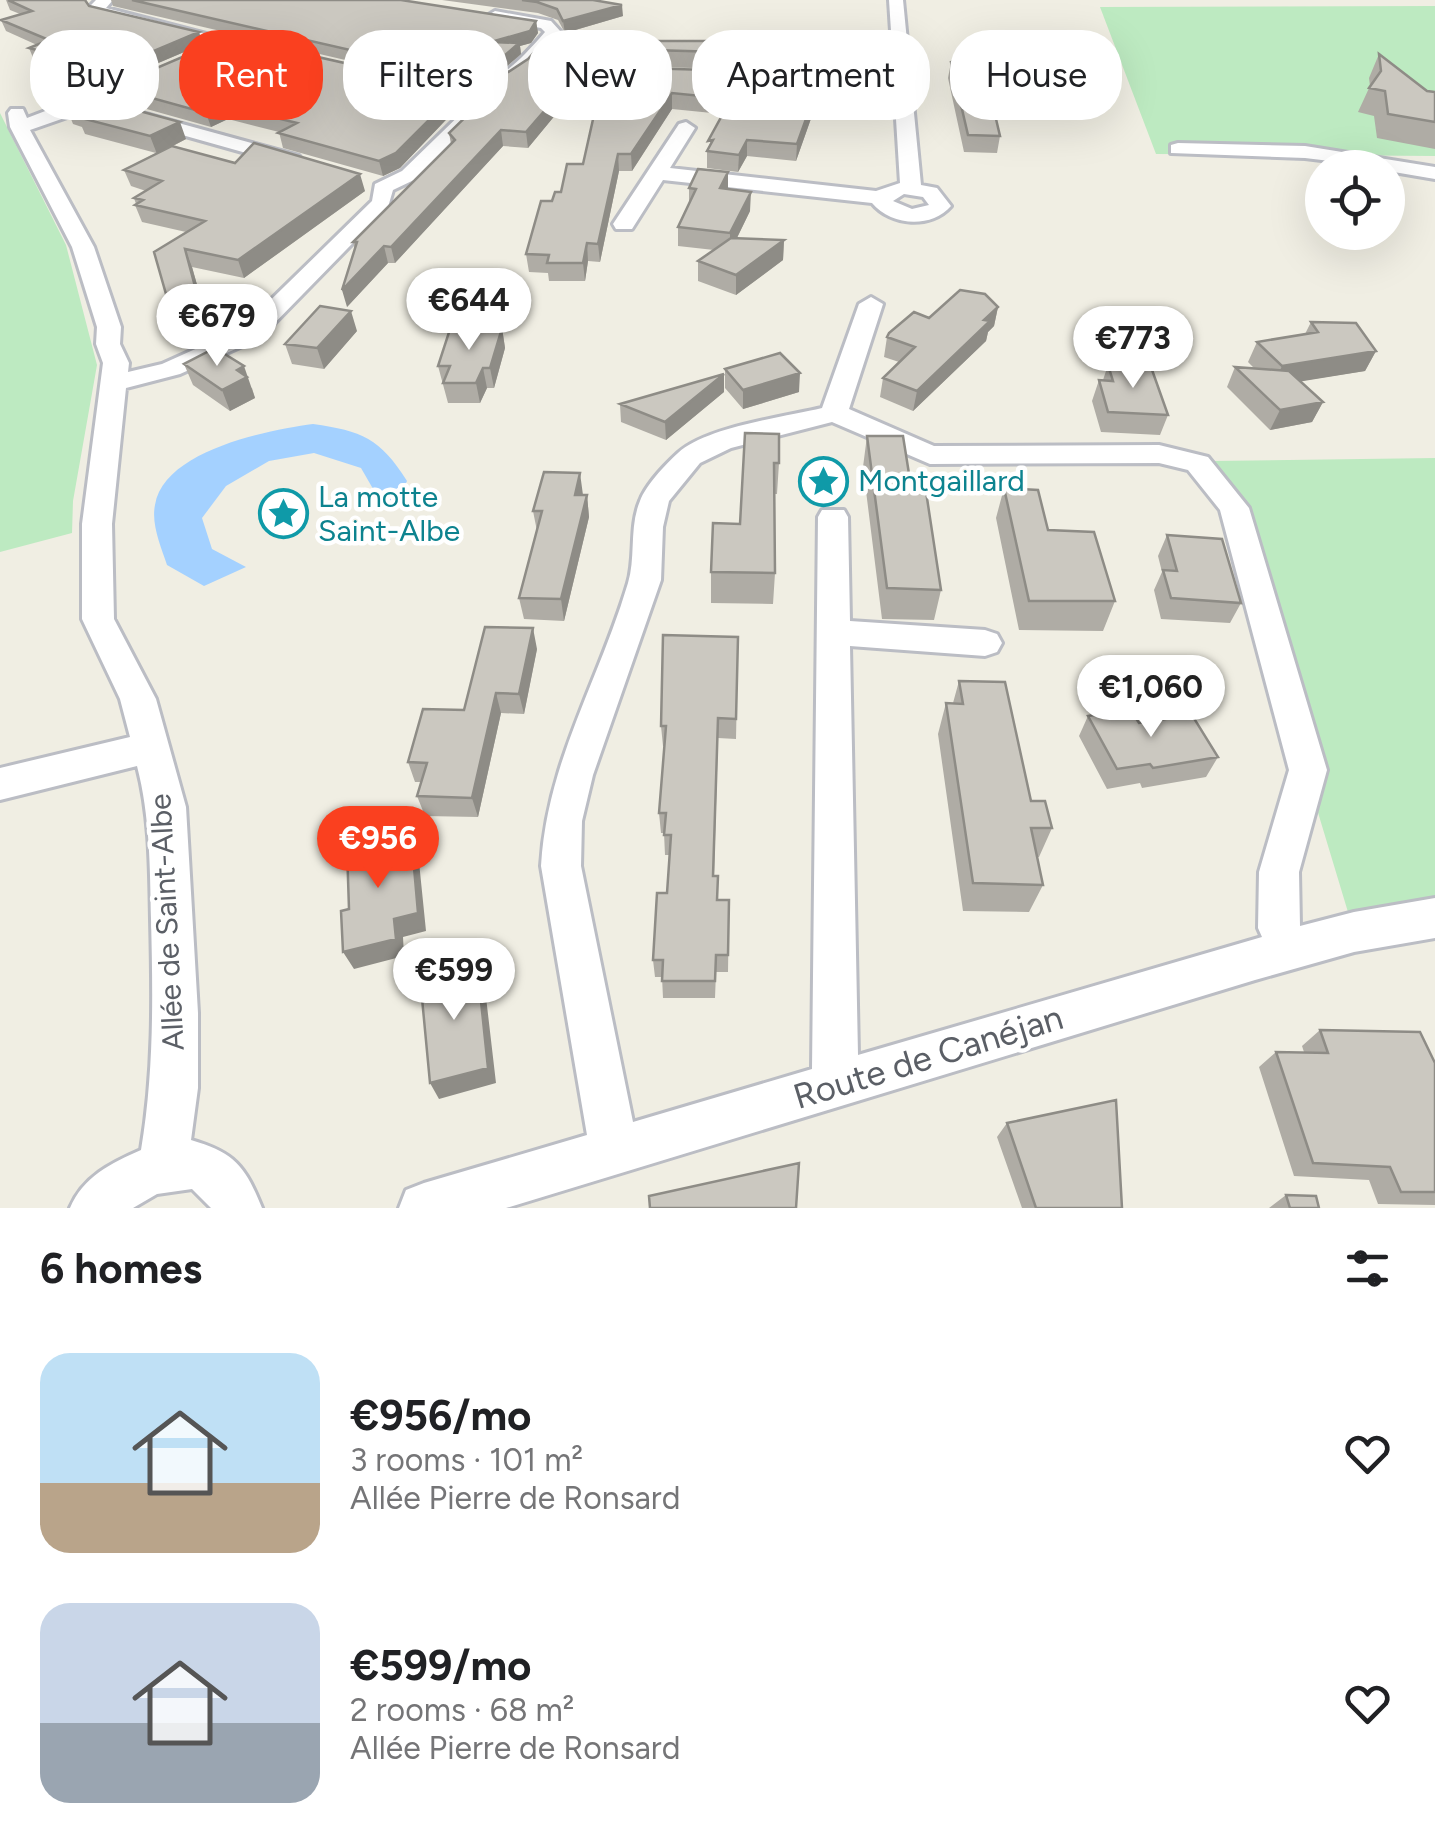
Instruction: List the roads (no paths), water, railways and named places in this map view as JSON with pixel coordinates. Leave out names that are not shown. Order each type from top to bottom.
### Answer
[{"type":"street","points":[[106,0],[96,7],[99,12],[179,31]]},
{"type":"street","points":[[896,0],[898,30]]},
{"type":"street","points":[[473,13],[546,24],[553,32],[508,78]]},
{"type":"street","name":"Allée de Saint-Albe","points":[[30,117],[18,120],[83,247],[109,326],[115,383],[98,524],[98,619],[138,699],[167,807],[176,1013],[175,1088],[163,1165]]},
{"type":"street","points":[[151,120],[315,166]]},
{"type":"street","points":[[115,383],[171,370],[251,333],[381,203],[376,185],[410,175],[465,120]]},
{"type":"street","points":[[905,120],[911,188]]},
{"type":"street","points":[[656,219],[626,220],[688,136]]},
{"type":"street","points":[[1178,149],[1306,152],[1435,173]]},
{"type":"street","points":[[657,173],[882,198],[895,189],[911,188],[930,192],[942,206],[932,214],[902,214],[886,208],[882,198]]},
{"type":"street","points":[[834,412],[871,304]]},
{"type":"street","points":[[614,1150],[561,866],[563,821],[574,775],[645,580],[648,527],[655,498],[690,458],[706,450],[834,412],[930,455],[1159,454],[1198,463],[1234,508],[1308,770],[1279,872],[1279,928]]},
{"type":"street","points":[[833,517],[835,1084]]},
{"type":"street","points":[[834,632],[985,643]]},
{"type":"street","points":[[0,784],[151,747]]},
{"type":"street","name":"Route de Canéjan","points":[[424,1208],[1256,959],[1354,932],[1435,918]]},
{"type":"street","points":[[95,1208],[136,1176],[163,1165],[191,1164],[216,1174],[232,1194],[237,1208]]},
{"type":"water","points":[[313,424],[357,434],[388,455],[407,481],[395,506],[376,494],[361,468],[314,453],[269,461],[226,486],[202,518],[212,549],[246,567],[204,586],[167,565],[154,512],[163,486],[177,470],[221,446]]},
{"type":"place","name":"Montgaillard","points":[[823,481]]},
{"type":"place","name":"La motte Saint-Albe","points":[[283,514]]}]
